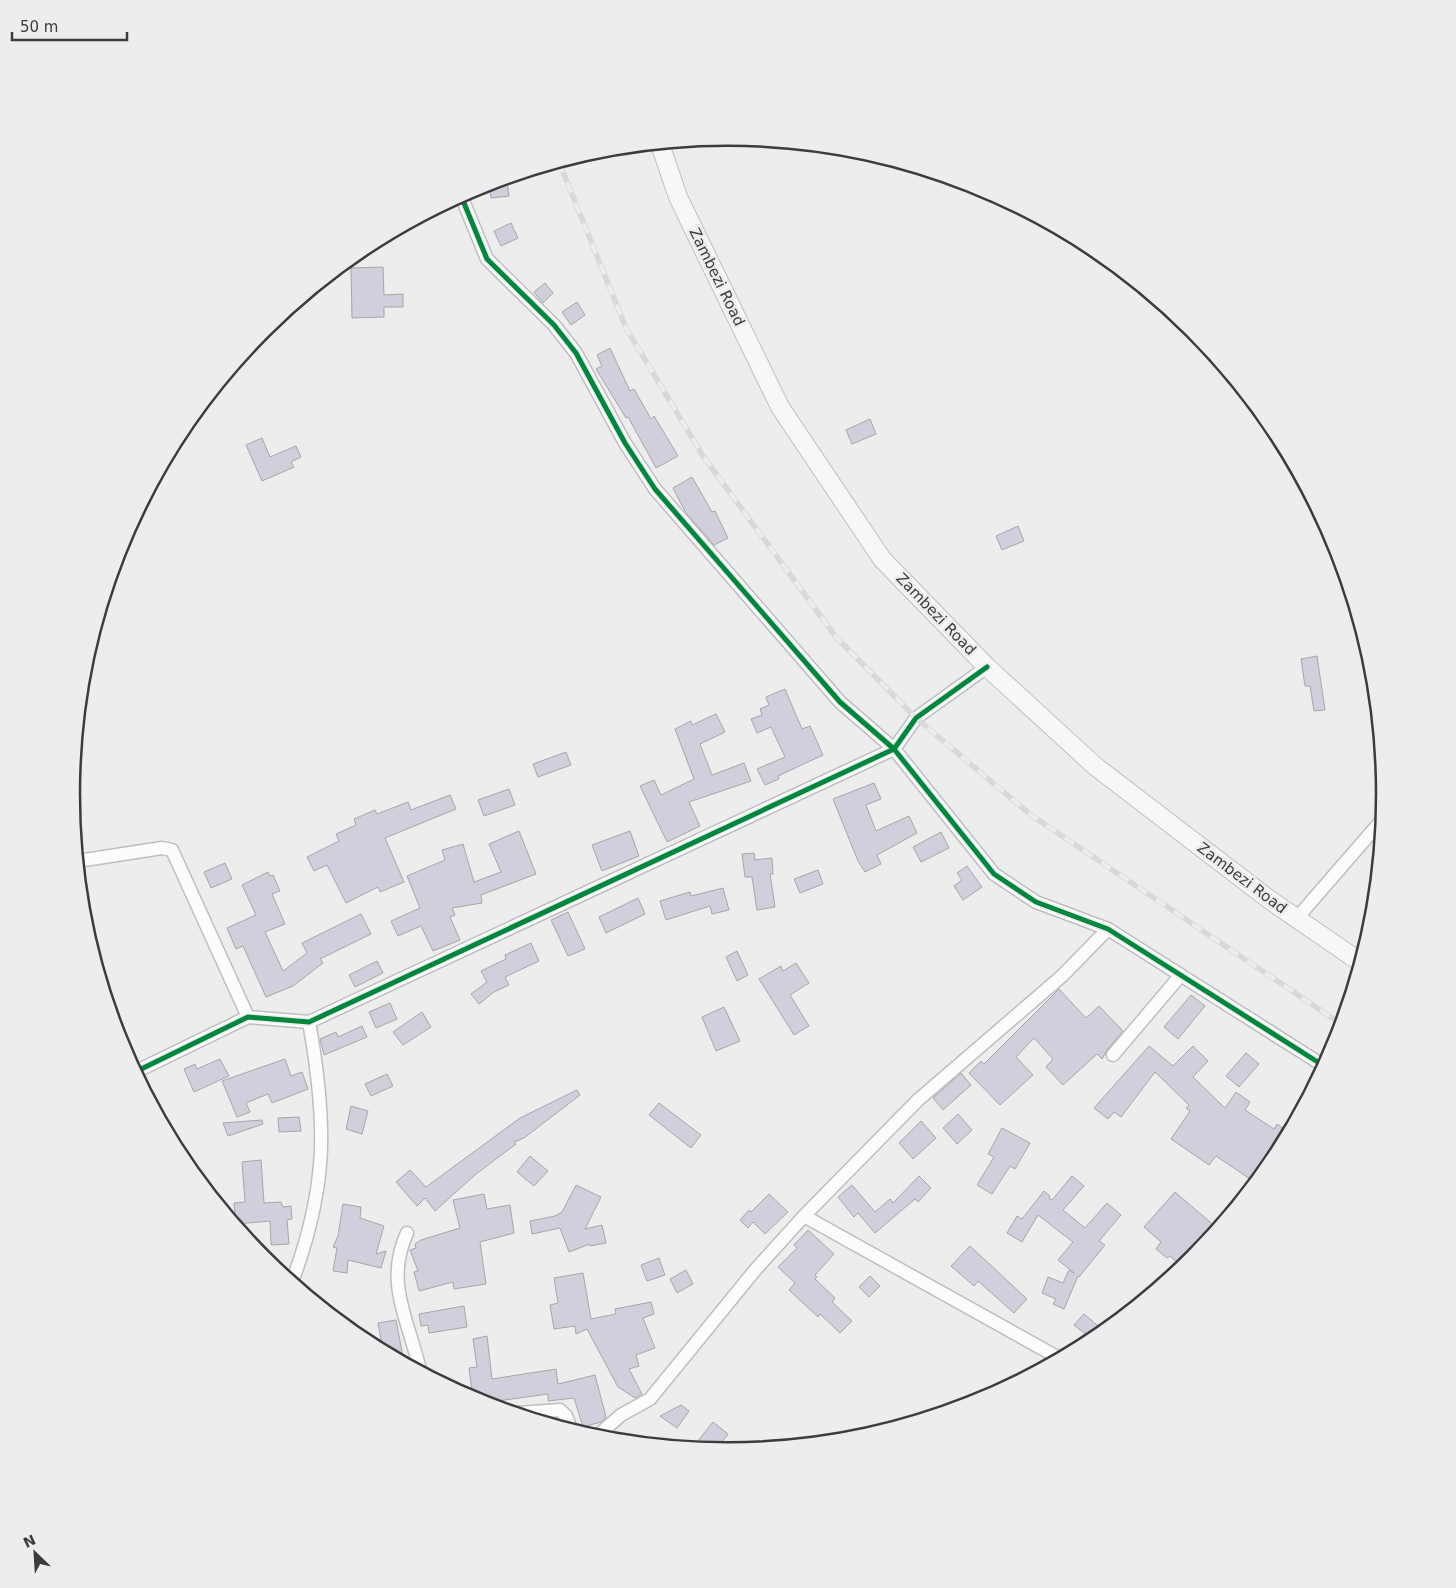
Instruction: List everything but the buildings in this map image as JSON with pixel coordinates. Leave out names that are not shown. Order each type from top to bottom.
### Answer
[{"type":"main road","name":"Zambezi Road","points":[[662,150],[678,197],[780,407],[882,559],[987,666],[1096,766],[1297,918],[1355,958]]},
{"type":"street","points":[[464,202],[487,259],[554,325],[576,354],[625,443],[655,490],[840,702],[894,749],[994,874],[1036,902],[1108,929],[1318,1062]]},
{"type":"street","points":[[142,1069],[248,1017],[309,1022],[894,749],[916,718],[987,666]]},
{"type":"street","points":[[1297,918],[1375,828]]},
{"type":"street","points":[[84,860],[162,848],[172,850],[248,1017]]},
{"type":"street","points":[[604,1430],[621,1415],[650,1398],[756,1269],[804,1216],[918,1100],[1062,976],[1108,929]]},
{"type":"street","points":[[1113,1055],[1180,976]]},
{"type":"street","points":[[295,1275],[306,1245],[322,1162],[322,1110],[309,1022]]},
{"type":"street","points":[[804,1216],[1053,1355]]},
{"type":"street","points":[[407,1233],[398,1258],[396,1277],[404,1318],[418,1362]]},
{"type":"street","points":[[533,1412],[560,1410],[566,1416],[568,1422]]},
{"type":"railway","points":[[561,168],[626,328],[703,456],[836,637],[916,718],[1031,815],[1335,1020]]},
{"type":"cycle path","points":[[464,202],[487,259],[554,325],[576,353],[625,443],[655,489],[840,702],[894,749],[994,874],[1036,902],[1108,929],[1318,1062]]},
{"type":"cycle path","points":[[141,1069],[248,1017],[309,1022],[894,749],[916,718],[987,667]]}]
